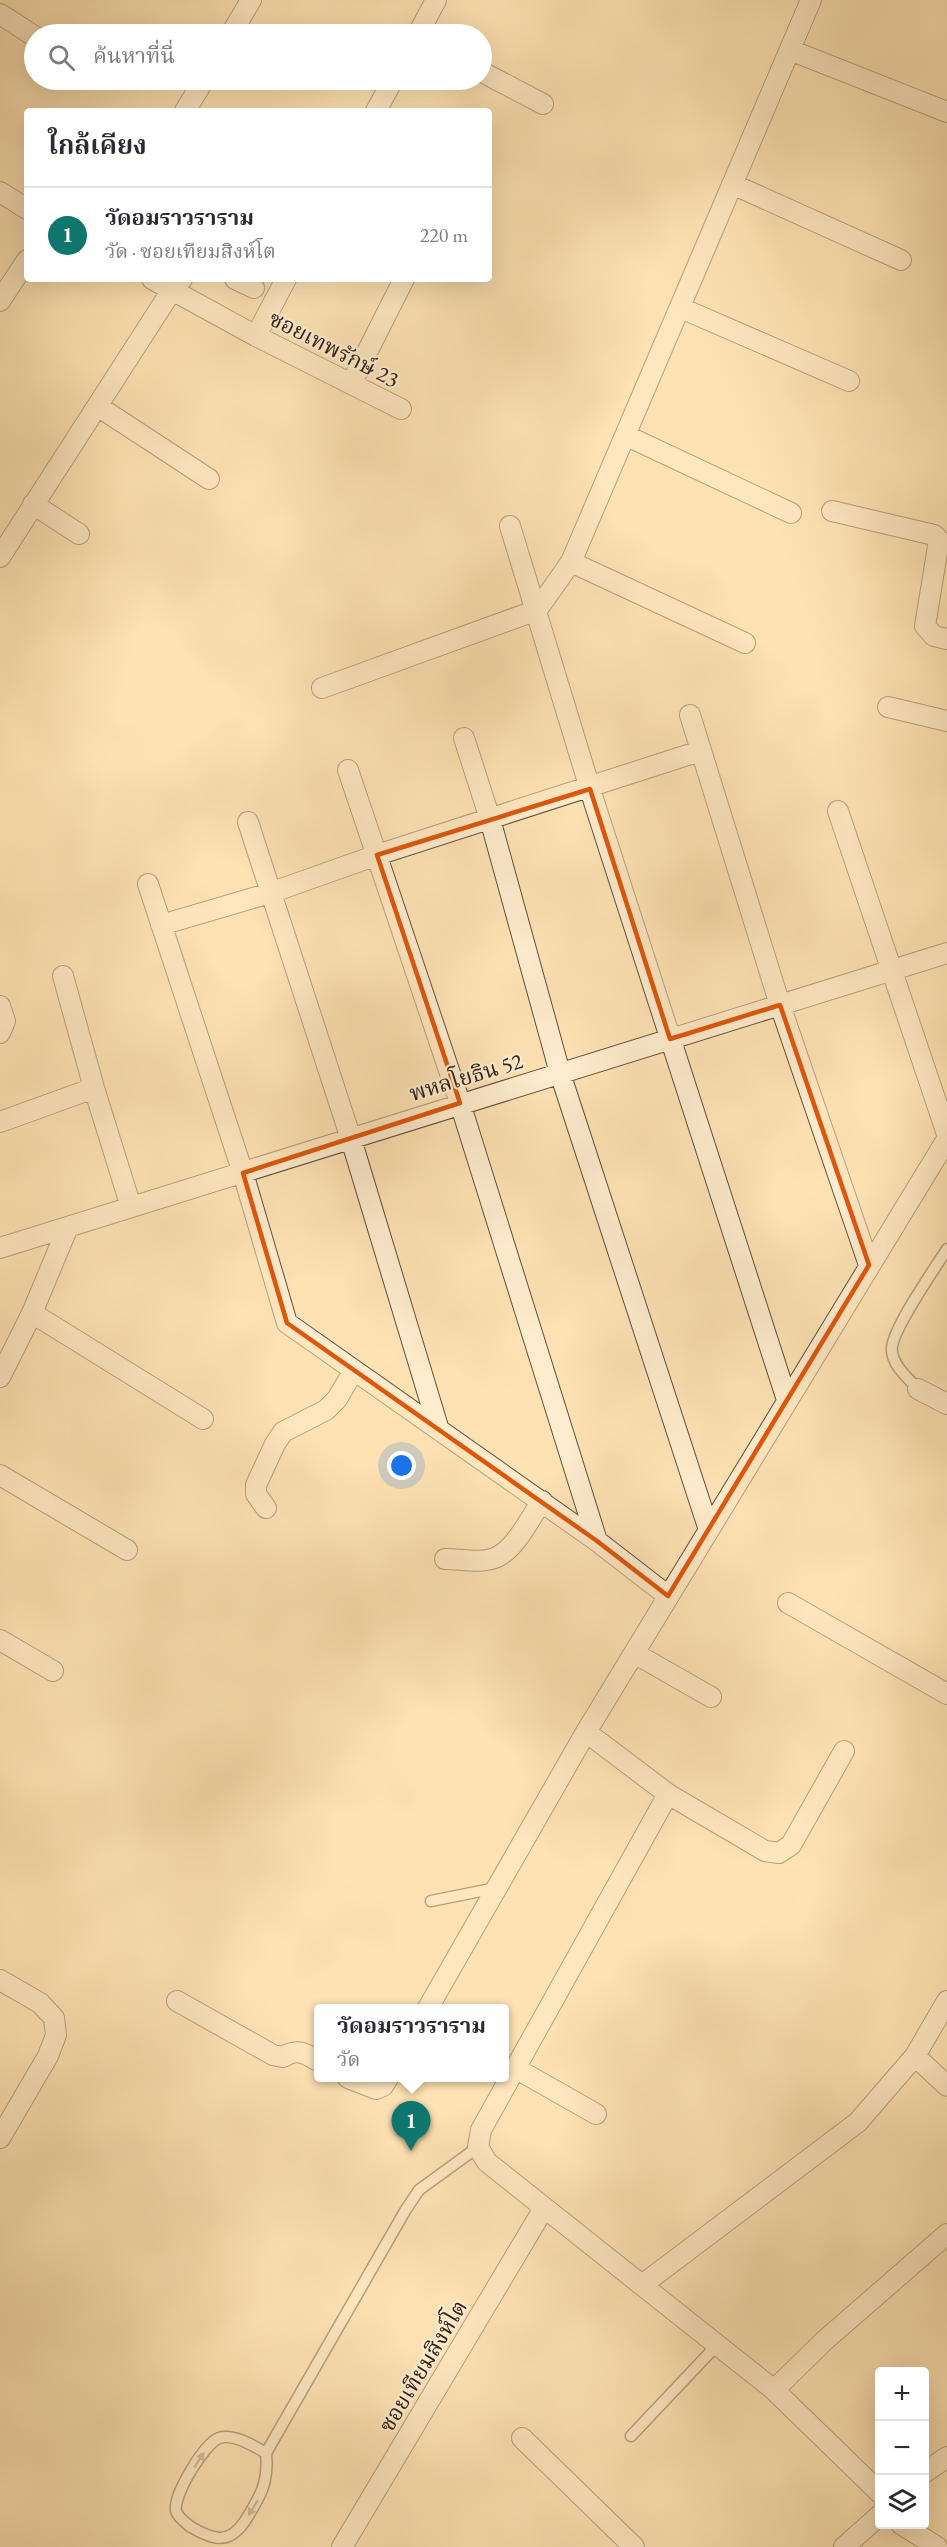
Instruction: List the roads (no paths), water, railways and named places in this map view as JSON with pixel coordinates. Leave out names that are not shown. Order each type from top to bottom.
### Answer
[{"type":"street","points":[[237,24],[252,0]]},
{"type":"street","points":[[423,24],[436,0]]},
{"type":"street","points":[[322,688],[537,610],[571,562],[627,436],[811,0]]},
{"type":"street","points":[[0,14],[24,30]]},
{"type":"street","points":[[790,50],[947,112]]},
{"type":"street","points":[[492,77],[543,104]]},
{"type":"street","points":[[187,108],[198,90]]},
{"type":"street","points":[[378,108],[388,90]]},
{"type":"street","points":[[732,184],[901,260]]},
{"type":"street","points":[[0,192],[24,207]]},
{"type":"street","points":[[0,301],[24,265]]},
{"type":"street","points":[[241,282],[254,288]]},
{"type":"street","points":[[256,336],[284,282]]},
{"type":"street","points":[[351,384],[402,282]]},
{"type":"street","points":[[0,557],[177,284]]},
{"type":"street","name":"ซอยเทพรักษ์ 23","points":[[177,284],[256,336],[401,410]]},
{"type":"street","points":[[681,308],[849,381]]},
{"type":"street","points":[[99,407],[209,479]]},
{"type":"street","points":[[627,436],[791,513]]},
{"type":"street","points":[[33,504],[79,534]]},
{"type":"street","points":[[831,511],[934,535],[939,540],[925,626],[934,636],[947,639]]},
{"type":"street","points":[[510,526],[537,610],[551,666],[787,1400]]},
{"type":"street","points":[[571,562],[746,643]]},
{"type":"street","points":[[888,707],[947,721]]},
{"type":"street","points":[[690,715],[780,1005],[869,1265]]},
{"type":"street","points":[[464,738],[490,819],[560,1073],[709,1530]]},
{"type":"street","points":[[161,925],[270,893],[377,855],[590,789],[700,752]]},
{"type":"street","points":[[348,770],[460,1103],[597,1541]]},
{"type":"street","points":[[430,2004],[586,1732],[947,1136],[838,811]]},
{"type":"street","points":[[248,822],[351,1139],[438,1427]]},
{"type":"street","points":[[148,884],[243,1173],[287,1323],[354,1372],[438,1427],[542,1501],[668,1596]]},
{"type":"street","name":"พหลโยธิน 52","points":[[0,1248],[947,953]]},
{"type":"street","points":[[63,976],[94,1088],[131,1207]]},
{"type":"street","points":[[0,1006],[5,1021],[0,1033]]},
{"type":"street","points":[[0,1122],[94,1088]]},
{"type":"street","points":[[0,1377],[33,1313],[68,1227]]},
{"type":"street","points":[[33,1313],[203,1419]]},
{"type":"street","points":[[266,1508],[256,1494],[256,1485],[275,1444],[283,1432],[326,1410],[337,1399],[354,1372]]},
{"type":"street","points":[[918,1389],[947,1404]]},
{"type":"street","points":[[0,1475],[127,1550]]},
{"type":"street","points":[[445,1558],[482,1560],[496,1557],[507,1550],[542,1501]]},
{"type":"street","points":[[788,1603],[947,1694]]},
{"type":"street","points":[[0,1640],[53,1671]]},
{"type":"street","points":[[634,1653],[711,1697]]},
{"type":"street","points":[[586,1732],[668,1794],[765,1851],[779,1853],[791,1845],[844,1751]]},
{"type":"street","points":[[509,2079],[668,1794]]},
{"type":"street","points":[[0,1980],[40,2003],[54,2018],[56,2035],[48,2056],[0,2138]]},
{"type":"street","points":[[177,2001],[273,2055],[283,2057],[292,2052],[303,2052],[314,2059]]},
{"type":"street","points":[[642,2285],[858,2122],[915,2056],[947,2001]]},
{"type":"street","points":[[915,2056],[947,2086]]},
{"type":"street","points":[[515,2068],[596,2114]]},
{"type":"street","points":[[358,2082],[376,2089],[386,2082]]},
{"type":"street","points":[[507,2082],[481,2130],[478,2147],[487,2162],[774,2390],[875,2489]]},
{"type":"street","name":"ซอยเทียมสิงห์โต","points":[[342,2547],[544,2208]]},
{"type":"street","points":[[774,2390],[824,2341],[947,2235]]},
{"type":"street","points":[[522,2438],[634,2547]]},
{"type":"street","points":[[929,2470],[947,2457]]},
{"type":"street","points":[[844,2547],[875,2519]]},
{"type":"street","points":[[909,2529],[936,2547]]},
{"type":"lane","points":[[918,1389],[897,1366],[891,1350],[897,1331],[947,1249]]},
{"type":"lane","points":[[431,1901],[497,1888]]},
{"type":"lane","points":[[266,2453],[255,2446],[230,2438],[220,2438],[210,2444],[181,2488],[176,2499],[176,2512],[184,2522],[207,2536],[222,2539],[237,2532],[261,2494],[268,2471],[266,2453],[419,2190],[478,2147]]},
{"type":"lane","points":[[631,2436],[717,2345]]},
{"type":"place","name":"วัดอมราวราราม","points":[[411,2151]]}]
